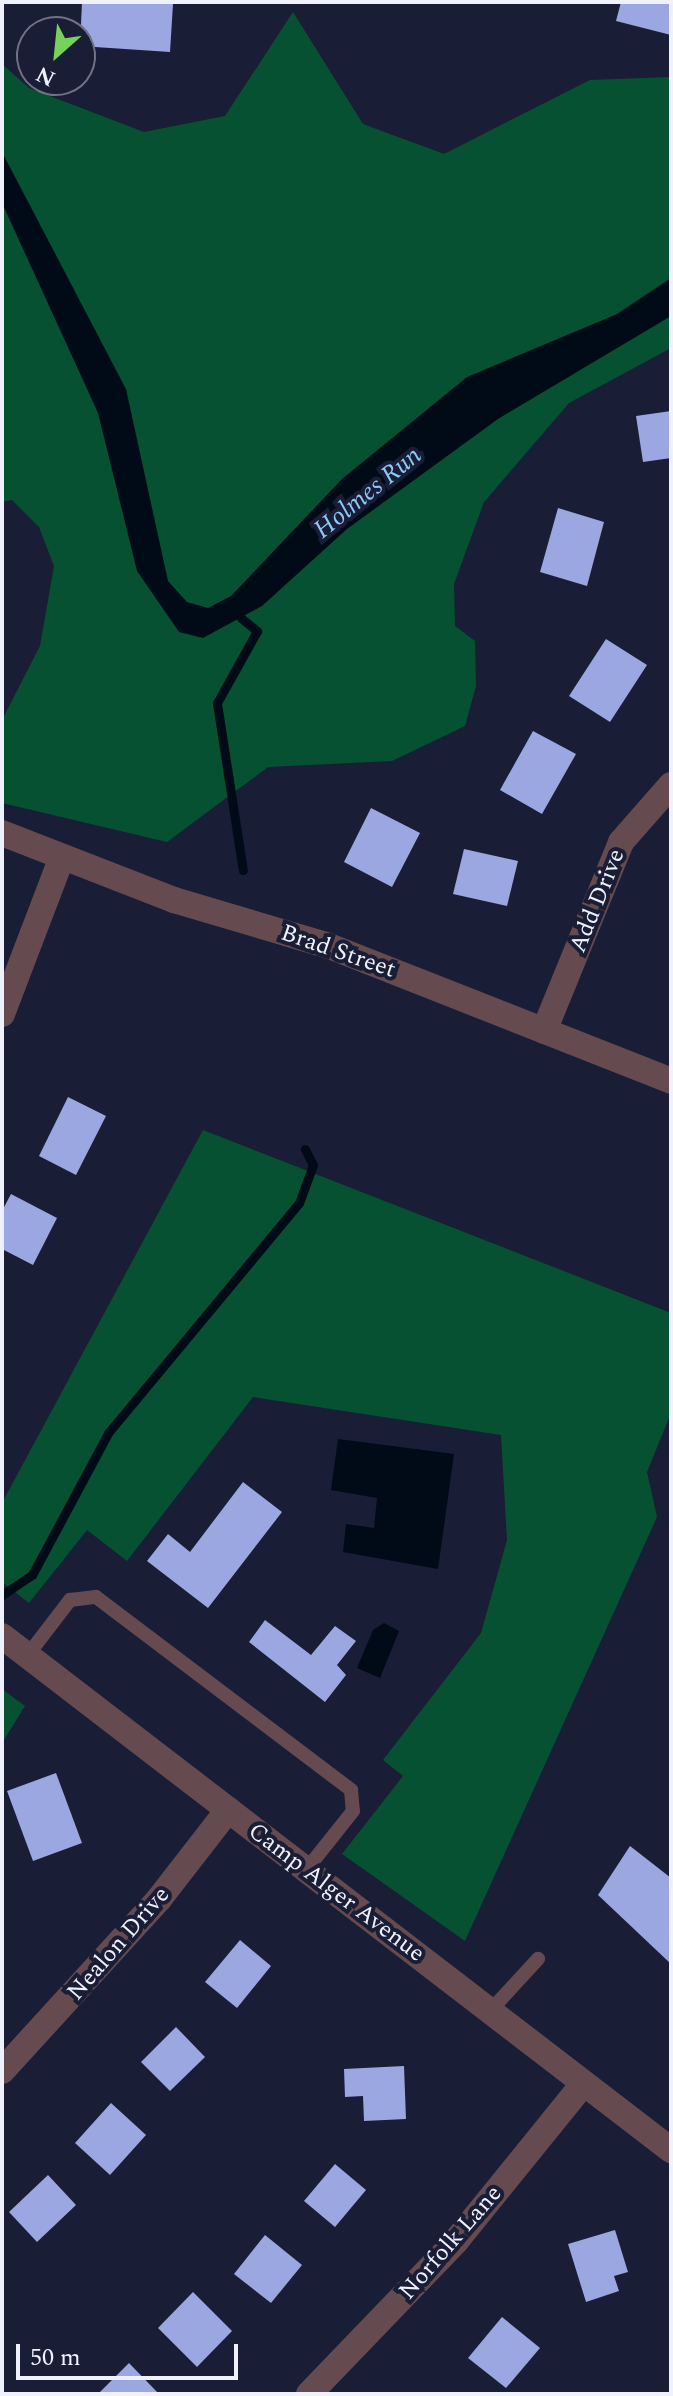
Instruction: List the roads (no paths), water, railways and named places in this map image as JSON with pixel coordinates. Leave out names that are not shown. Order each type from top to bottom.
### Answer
[{"type":"street","name":"Add Drive","points":[[544,1031],[621,842],[671,785]]},
{"type":"street","name":"Brad Street","points":[[2,833],[62,857],[329,946],[671,1081]]},
{"type":"street","points":[[2,1014],[62,857]]},
{"type":"street","name":"Camp Alger Avenue","points":[[2,1636],[671,2150]]},
{"type":"street","name":"Nealon Drive","points":[[2,2071],[149,1911],[228,1810]]},
{"type":"street","name":"Norfolk Lane","points":[[309,2394],[456,2241],[584,2083]]},
{"type":"lane","points":[[27,1656],[70,1600],[96,1597],[351,1790],[353,1811],[306,1870]]},
{"type":"lane","points":[[490,2011],[538,1959]]},
{"type":"water","name":"Holmes Run","points":[[2,152],[126,389],[168,581],[187,602],[208,608],[231,596],[342,479],[467,377],[617,314],[671,278],[671,316],[498,419],[347,529],[262,606],[203,638],[179,632],[137,571],[98,413],[2,203]]},
{"type":"water","points":[[338,1439],[454,1454],[438,1569],[343,1552],[346,1524],[374,1528],[377,1498],[331,1490]]},
{"type":"water","points":[[384,1623],[399,1631],[380,1678],[357,1668],[373,1630]]},
{"type":"waterway","points":[[241,618],[257,631],[217,703],[243,870]]},
{"type":"waterway","points":[[2,1595],[32,1575],[108,1433],[299,1203],[313,1165],[305,1149]]}]
